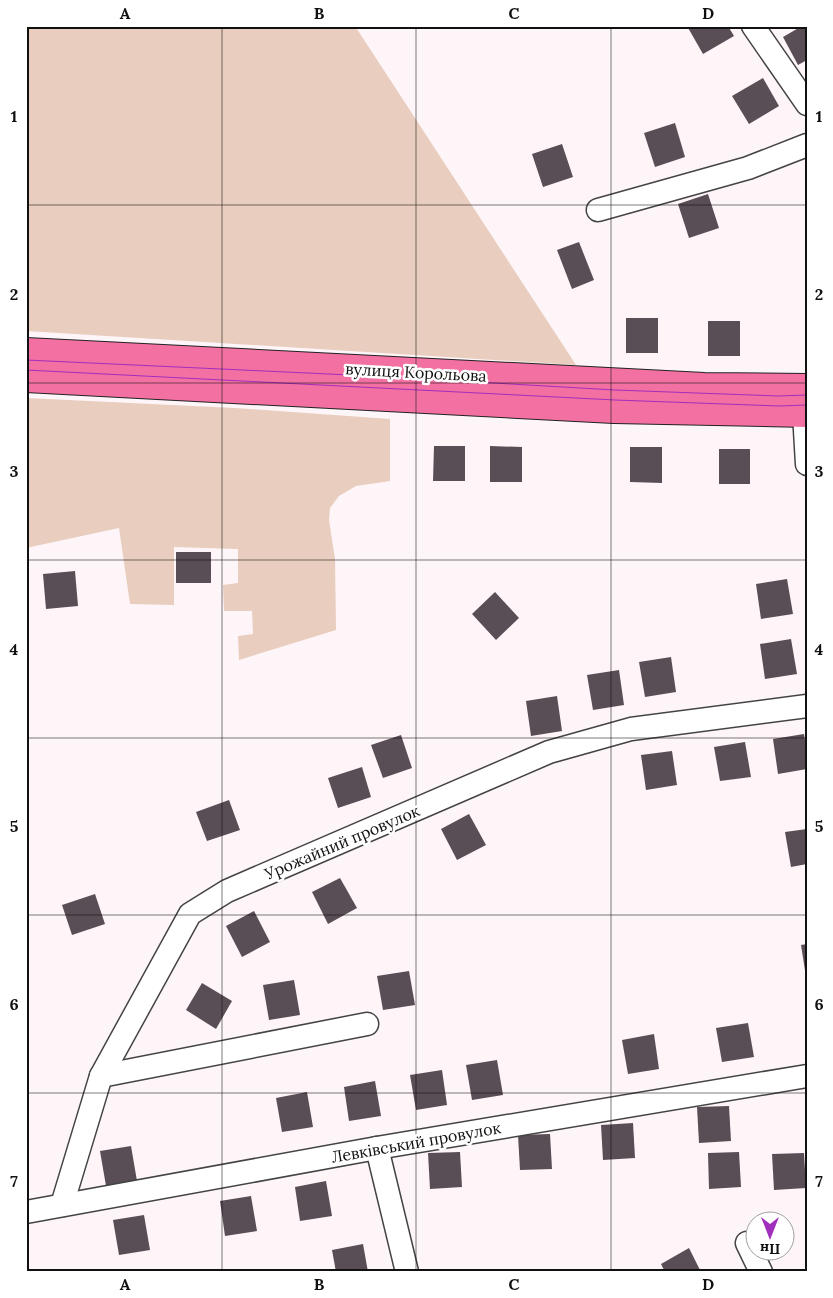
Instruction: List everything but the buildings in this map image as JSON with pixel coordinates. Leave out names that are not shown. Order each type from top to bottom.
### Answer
[{"type":"main road","name":"вулиця Корольова","points":[[26,352],[704,387],[806,405]]},
{"type":"main road","name":"вулиця Корольова","points":[[26,378],[614,409],[806,405]]},
{"type":"street","points":[[753,26],[807,104]]},
{"type":"street","points":[[598,210],[748,168],[807,145]]},
{"type":"street","points":[[806,405],[807,464]]},
{"type":"street","name":"Урожайний провулок","points":[[62,1205],[101,1076],[190,914],[227,891],[549,752],[631,729],[807,706]]},
{"type":"street","points":[[101,1076],[367,1024]]},
{"type":"street","name":"Левківський провулок","points":[[26,1212],[378,1148],[807,1076]]},
{"type":"street","points":[[378,1148],[407,1272]]},
{"type":"street","points":[[755,1260],[761,1272]]},
{"type":"shaded area","points":[[26,26],[355,26],[576,365],[26,331]]},
{"type":"shaded area","points":[[26,398],[235,408],[390,419],[390,481],[356,486],[339,496],[330,508],[329,520],[335,559],[336,630],[239,660],[238,636],[253,634],[252,611],[224,611],[223,585],[238,583],[238,549],[174,547],[174,605],[130,604],[119,528],[26,548]]},
{"type":"tram line","points":[[26,360],[372,376],[615,390],[778,396],[807,395]]},
{"type":"tram line","points":[[26,370],[615,400],[779,406],[807,405]]}]
